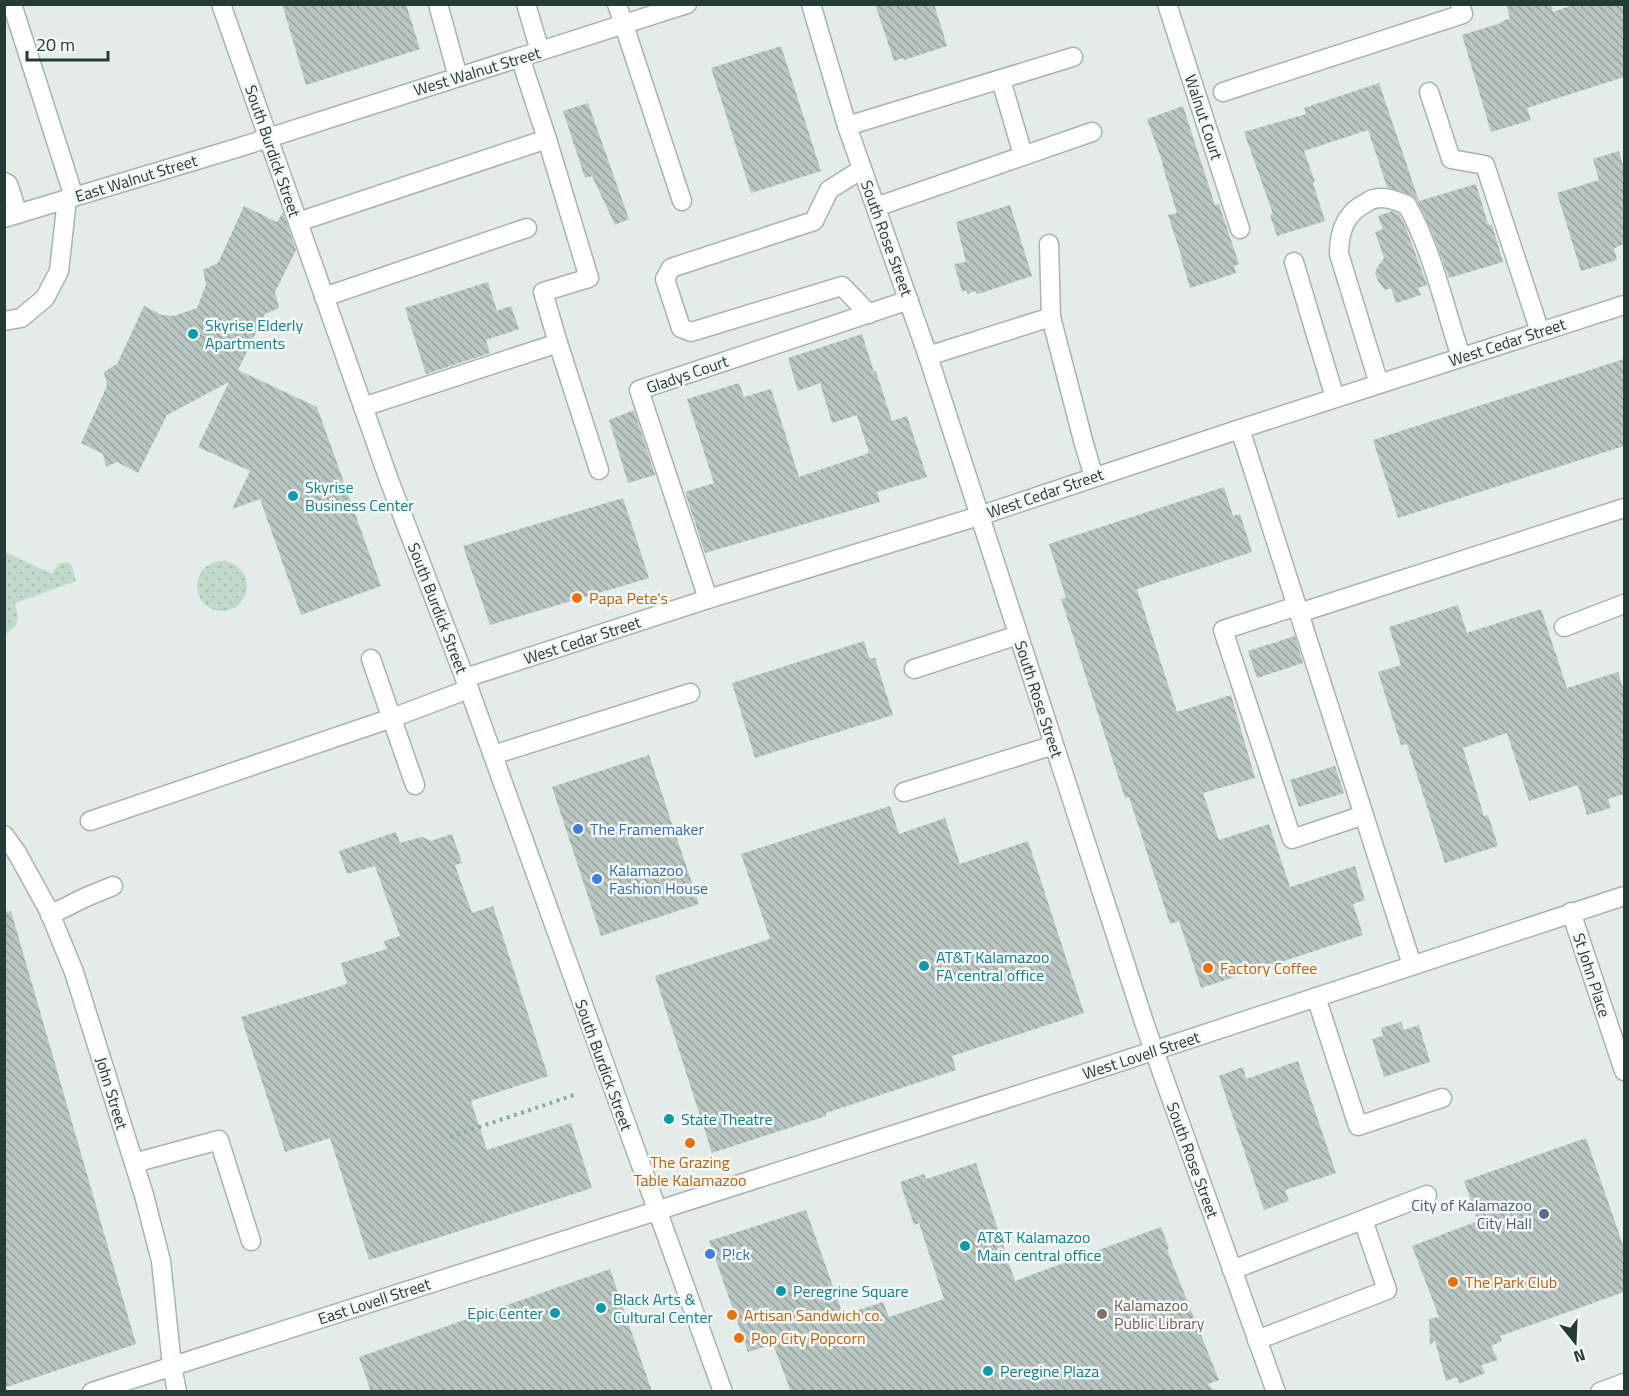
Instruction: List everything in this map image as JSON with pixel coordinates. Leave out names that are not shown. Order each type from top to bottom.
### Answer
[{"type":"street","points":[[4,321],[21,318],[45,298],[59,272],[71,198],[12,4]]},
{"type":"street","name":"South Burdick Street","points":[[221,4],[389,480],[467,683],[723,1392]]},
{"type":"street","points":[[438,4],[458,77]]},
{"type":"street","points":[[526,4],[540,51]]},
{"type":"street","points":[[617,4],[682,201]]},
{"type":"street","name":"West Walnut Street","points":[[268,137],[687,4]]},
{"type":"street","name":"South Rose Street","points":[[811,4],[847,126],[928,356],[1154,1051],[1276,1392]]},
{"type":"street","name":"Walnut Court","points":[[1167,4],[1240,229]]},
{"type":"street","points":[[1223,92],[1463,14],[1460,4]]},
{"type":"street","points":[[520,57],[548,139],[589,278],[543,292],[599,470]]},
{"type":"street","points":[[847,126],[1073,57]]},
{"type":"street","points":[[1001,80],[1023,155]]},
{"type":"street","points":[[1429,92],[1450,159],[1485,165],[1540,332]]},
{"type":"street","points":[[876,207],[1092,132]]},
{"type":"street","name":"East Walnut Street","points":[[11,216],[268,137]]},
{"type":"street","points":[[298,222],[548,139]]},
{"type":"street","points":[[862,169],[829,190],[814,221],[671,268],[665,279],[681,328],[691,332],[842,286],[868,314]]},
{"type":"street","points":[[4,182],[8,184],[11,216]]},
{"type":"street","points":[[1379,384],[1339,254],[1339,240],[1344,223],[1356,208],[1374,199],[1393,200],[1407,205],[1412,213],[1433,266],[1461,357]]},
{"type":"street","points":[[324,297],[527,228]]},
{"type":"street","points":[[1049,244],[1051,317],[1094,477]]},
{"type":"street","points":[[1294,262],[1335,398]]},
{"type":"street","name":"Gladys Court","points":[[708,599],[639,390],[909,300]]},
{"type":"street","name":"West Cedar Street","points":[[90,821],[392,718],[467,683],[708,599],[979,516],[1624,304]]},
{"type":"street","points":[[928,356],[1051,317]]},
{"type":"street","points":[[363,407],[558,343]]},
{"type":"street","points":[[1240,429],[1412,965]]},
{"type":"street","points":[[1364,815],[1292,839],[1223,630],[1624,508]]},
{"type":"street","points":[[1564,627],[1624,604]]},
{"type":"street","points":[[914,669],[1018,635]]},
{"type":"street","points":[[371,659],[415,785]]},
{"type":"street","points":[[493,755],[690,693]]},
{"type":"street","points":[[904,792],[1054,745]]},
{"type":"street","name":"John Street","points":[[4,835],[17,853],[50,915],[74,972],[144,1195],[161,1262],[177,1392]]},
{"type":"street","points":[[50,915],[113,886]]},
{"type":"street","name":"West Lovell Street","points":[[657,1210],[1154,1051],[1624,896]]},
{"type":"street","name":"St John Place","points":[[1572,912],[1624,1071]]},
{"type":"street","points":[[1316,997],[1358,1126],[1442,1098]]},
{"type":"street","points":[[134,1163],[219,1140],[251,1241]]},
{"type":"street","points":[[1232,1270],[1427,1195]]},
{"type":"street","name":"East Lovell Street","points":[[92,1392],[657,1210]]},
{"type":"street","points":[[1257,1340],[1387,1290],[1363,1220]]},
{"type":"street","points":[[1600,1392],[1624,1383]]},
{"type":"path","points":[[450,1137],[577,1094]]},
{"type":"green space","points":[[5,552],[52,574],[58,564],[68,562],[72,566],[76,581],[15,603],[18,621],[5,634]]},
{"type":"green space","points":[[222,561],[231,563],[242,572],[247,586],[245,595],[236,606],[222,611],[213,609],[202,600],[197,586],[199,577],[208,566]]},
{"type":"building","points":[[282,4],[406,4],[420,49],[306,85]]},
{"type":"building","points":[[875,4],[934,4],[947,46],[894,61]]},
{"type":"building","points":[[1506,4],[1551,4],[1553,12],[1576,4],[1624,4],[1624,77],[1527,108],[1531,120],[1491,132],[1462,35],[1510,18]]},
{"type":"building","points":[[781,46],[821,171],[751,193],[711,68]]},
{"type":"building","points":[[1379,83],[1419,201],[1476,184],[1503,262],[1449,278],[1417,200],[1411,195],[1387,187],[1368,130],[1304,151],[1325,221],[1277,236],[1270,215],[1273,214],[1244,132],[1306,114],[1304,108]]},
{"type":"building","points":[[588,103],[629,219],[615,225],[592,176],[585,178],[563,111]]},
{"type":"building","points":[[1183,106],[1215,205],[1219,204],[1239,264],[1234,266],[1236,273],[1190,288],[1168,215],[1177,213],[1147,119]]},
{"type":"building","points":[[1619,151],[1624,168],[1624,244],[1614,248],[1617,260],[1581,271],[1557,193],[1599,180],[1593,159]]},
{"type":"building","points":[[1010,205],[1032,276],[978,294],[975,291],[968,294],[966,290],[962,292],[954,264],[966,262],[956,222]]},
{"type":"building","points":[[244,206],[277,222],[283,212],[296,250],[275,292],[279,308],[265,314],[238,370],[317,407],[381,586],[301,615],[260,499],[232,509],[250,471],[198,447],[229,382],[167,415],[138,473],[117,462],[106,467],[103,454],[81,443],[107,386],[104,372],[117,364],[144,306],[162,315],[174,316],[197,308],[206,285],[203,270],[218,263]]},
{"type":"building","points":[[1392,211],[1399,214],[1406,228],[1427,285],[1418,288],[1421,295],[1396,303],[1391,288],[1385,290],[1375,273],[1384,258],[1375,232],[1383,229],[1378,216]]},
{"type":"building","points":[[488,282],[497,311],[511,306],[519,329],[486,340],[490,353],[426,374],[405,308]]},
{"type":"building","points":[[862,334],[892,421],[907,416],[927,477],[877,492],[880,502],[705,553],[685,492],[714,483],[687,399],[739,383],[744,397],[771,389],[799,477],[869,453],[857,415],[832,423],[820,383],[798,391],[788,358]]},
{"type":"building","points":[[1624,359],[1624,446],[1398,518],[1373,440]]},
{"type":"building","points":[[634,410],[655,475],[628,483],[609,420]]},
{"type":"building","points":[[1224,487],[1233,516],[1240,514],[1252,552],[1137,589],[1177,712],[1231,695],[1255,778],[1203,793],[1219,840],[1269,824],[1290,887],[1355,866],[1365,900],[1353,904],[1363,935],[1201,988],[1179,921],[1170,924],[1129,797],[1125,798],[1061,599],[1066,598],[1049,544]]},
{"type":"building","points":[[623,498],[649,578],[490,625],[463,546]]},
{"type":"building","points":[[1458,605],[1467,633],[1541,609],[1567,688],[1618,672],[1624,691],[1624,794],[1608,799],[1611,808],[1587,815],[1578,785],[1529,801],[1507,733],[1463,748],[1484,816],[1488,815],[1498,846],[1445,863],[1407,744],[1401,745],[1378,672],[1401,665],[1389,627]]},
{"type":"building","points":[[1295,636],[1303,663],[1257,678],[1248,651]]},
{"type":"building","points":[[864,641],[869,658],[875,658],[893,715],[755,758],[732,683]]},
{"type":"building","points":[[649,755],[699,904],[601,936],[552,787]]},
{"type":"building","points":[[1335,766],[1344,793],[1299,807],[1290,780]]},
{"type":"building","name":"AT&T Kalamazoo FA central office","points":[[890,806],[899,834],[945,818],[960,864],[1028,841],[1084,1013],[952,1056],[956,1070],[712,1153],[655,976],[770,939],[741,854]]},
{"type":"building","points":[[396,832],[400,843],[422,837],[431,841],[452,834],[462,863],[455,865],[472,913],[493,906],[548,1076],[471,1101],[487,1150],[571,1123],[592,1188],[369,1260],[330,1138],[285,1152],[241,1017],[347,984],[341,963],[387,949],[384,941],[400,936],[375,866],[347,874],[339,851]]},
{"type":"building","points":[[11,911],[136,1344],[4,1388],[4,912]]},
{"type":"building","points":[[1401,1022],[1404,1030],[1419,1025],[1430,1062],[1384,1077],[1372,1039],[1383,1036],[1381,1028]]},
{"type":"building","points":[[1298,1061],[1336,1173],[1285,1190],[1289,1201],[1264,1210],[1219,1076],[1243,1067],[1246,1079]]},
{"type":"building","name":"City of Kalamazoo City Hall","points":[[1586,1138],[1624,1248],[1624,1292],[1500,1336],[1502,1341],[1491,1346],[1498,1360],[1481,1365],[1485,1373],[1459,1384],[1457,1377],[1446,1381],[1435,1341],[1430,1345],[1429,1319],[1439,1317],[1412,1246],[1478,1221],[1464,1181]]},
{"type":"building","points":[[976,1163],[1015,1281],[1161,1227],[1169,1248],[1167,1250],[1219,1380],[1208,1384],[1215,1392],[791,1392],[773,1344],[748,1352],[709,1241],[806,1210],[843,1315],[883,1302],[889,1317],[944,1299],[919,1223],[914,1225],[900,1182],[924,1174],[926,1179]]},
{"type":"building","name":"Epic Center","points":[[610,1269],[652,1392],[371,1392],[359,1357]]},
{"type":"place","name":"Skyrise Elderly Apartments","points":[[193,334]]},
{"type":"place","name":"Skyrise Business Center","points":[[293,496]]},
{"type":"place","name":"Papa Pete's","points":[[577,598]]},
{"type":"place","name":"The Framemaker","points":[[578,829]]},
{"type":"place","name":"Kalamazoo Fashion House","points":[[597,879]]},
{"type":"place","name":"AT&T Kalamazoo FA central office","points":[[924,966]]},
{"type":"place","name":"Factory Coffee","points":[[1208,968]]},
{"type":"place","name":"State Theatre","points":[[669,1119]]},
{"type":"place","name":"The Grazing Table Kalamazoo","points":[[690,1143]]},
{"type":"place","name":"City of Kalamazoo City Hall","points":[[1544,1214]]},
{"type":"place","name":"AT&T Kalamazoo Main central office","points":[[965,1246]]},
{"type":"place","name":"P!ck","points":[[710,1254]]},
{"type":"place","name":"The Park Club","points":[[1453,1282]]},
{"type":"place","name":"Peregrine Square","points":[[781,1291]]},
{"type":"place","name":"Black Arts & Cultural Center","points":[[601,1308]]},
{"type":"place","name":"Epic Center","points":[[555,1313]]},
{"type":"place","name":"Kalamazoo Public Library","points":[[1102,1314]]},
{"type":"place","name":"Artisan Sandwich co.","points":[[732,1315]]},
{"type":"place","name":"Pop City Popcorn","points":[[739,1338]]},
{"type":"place","name":"Peregine Plaza","points":[[988,1371]]}]
